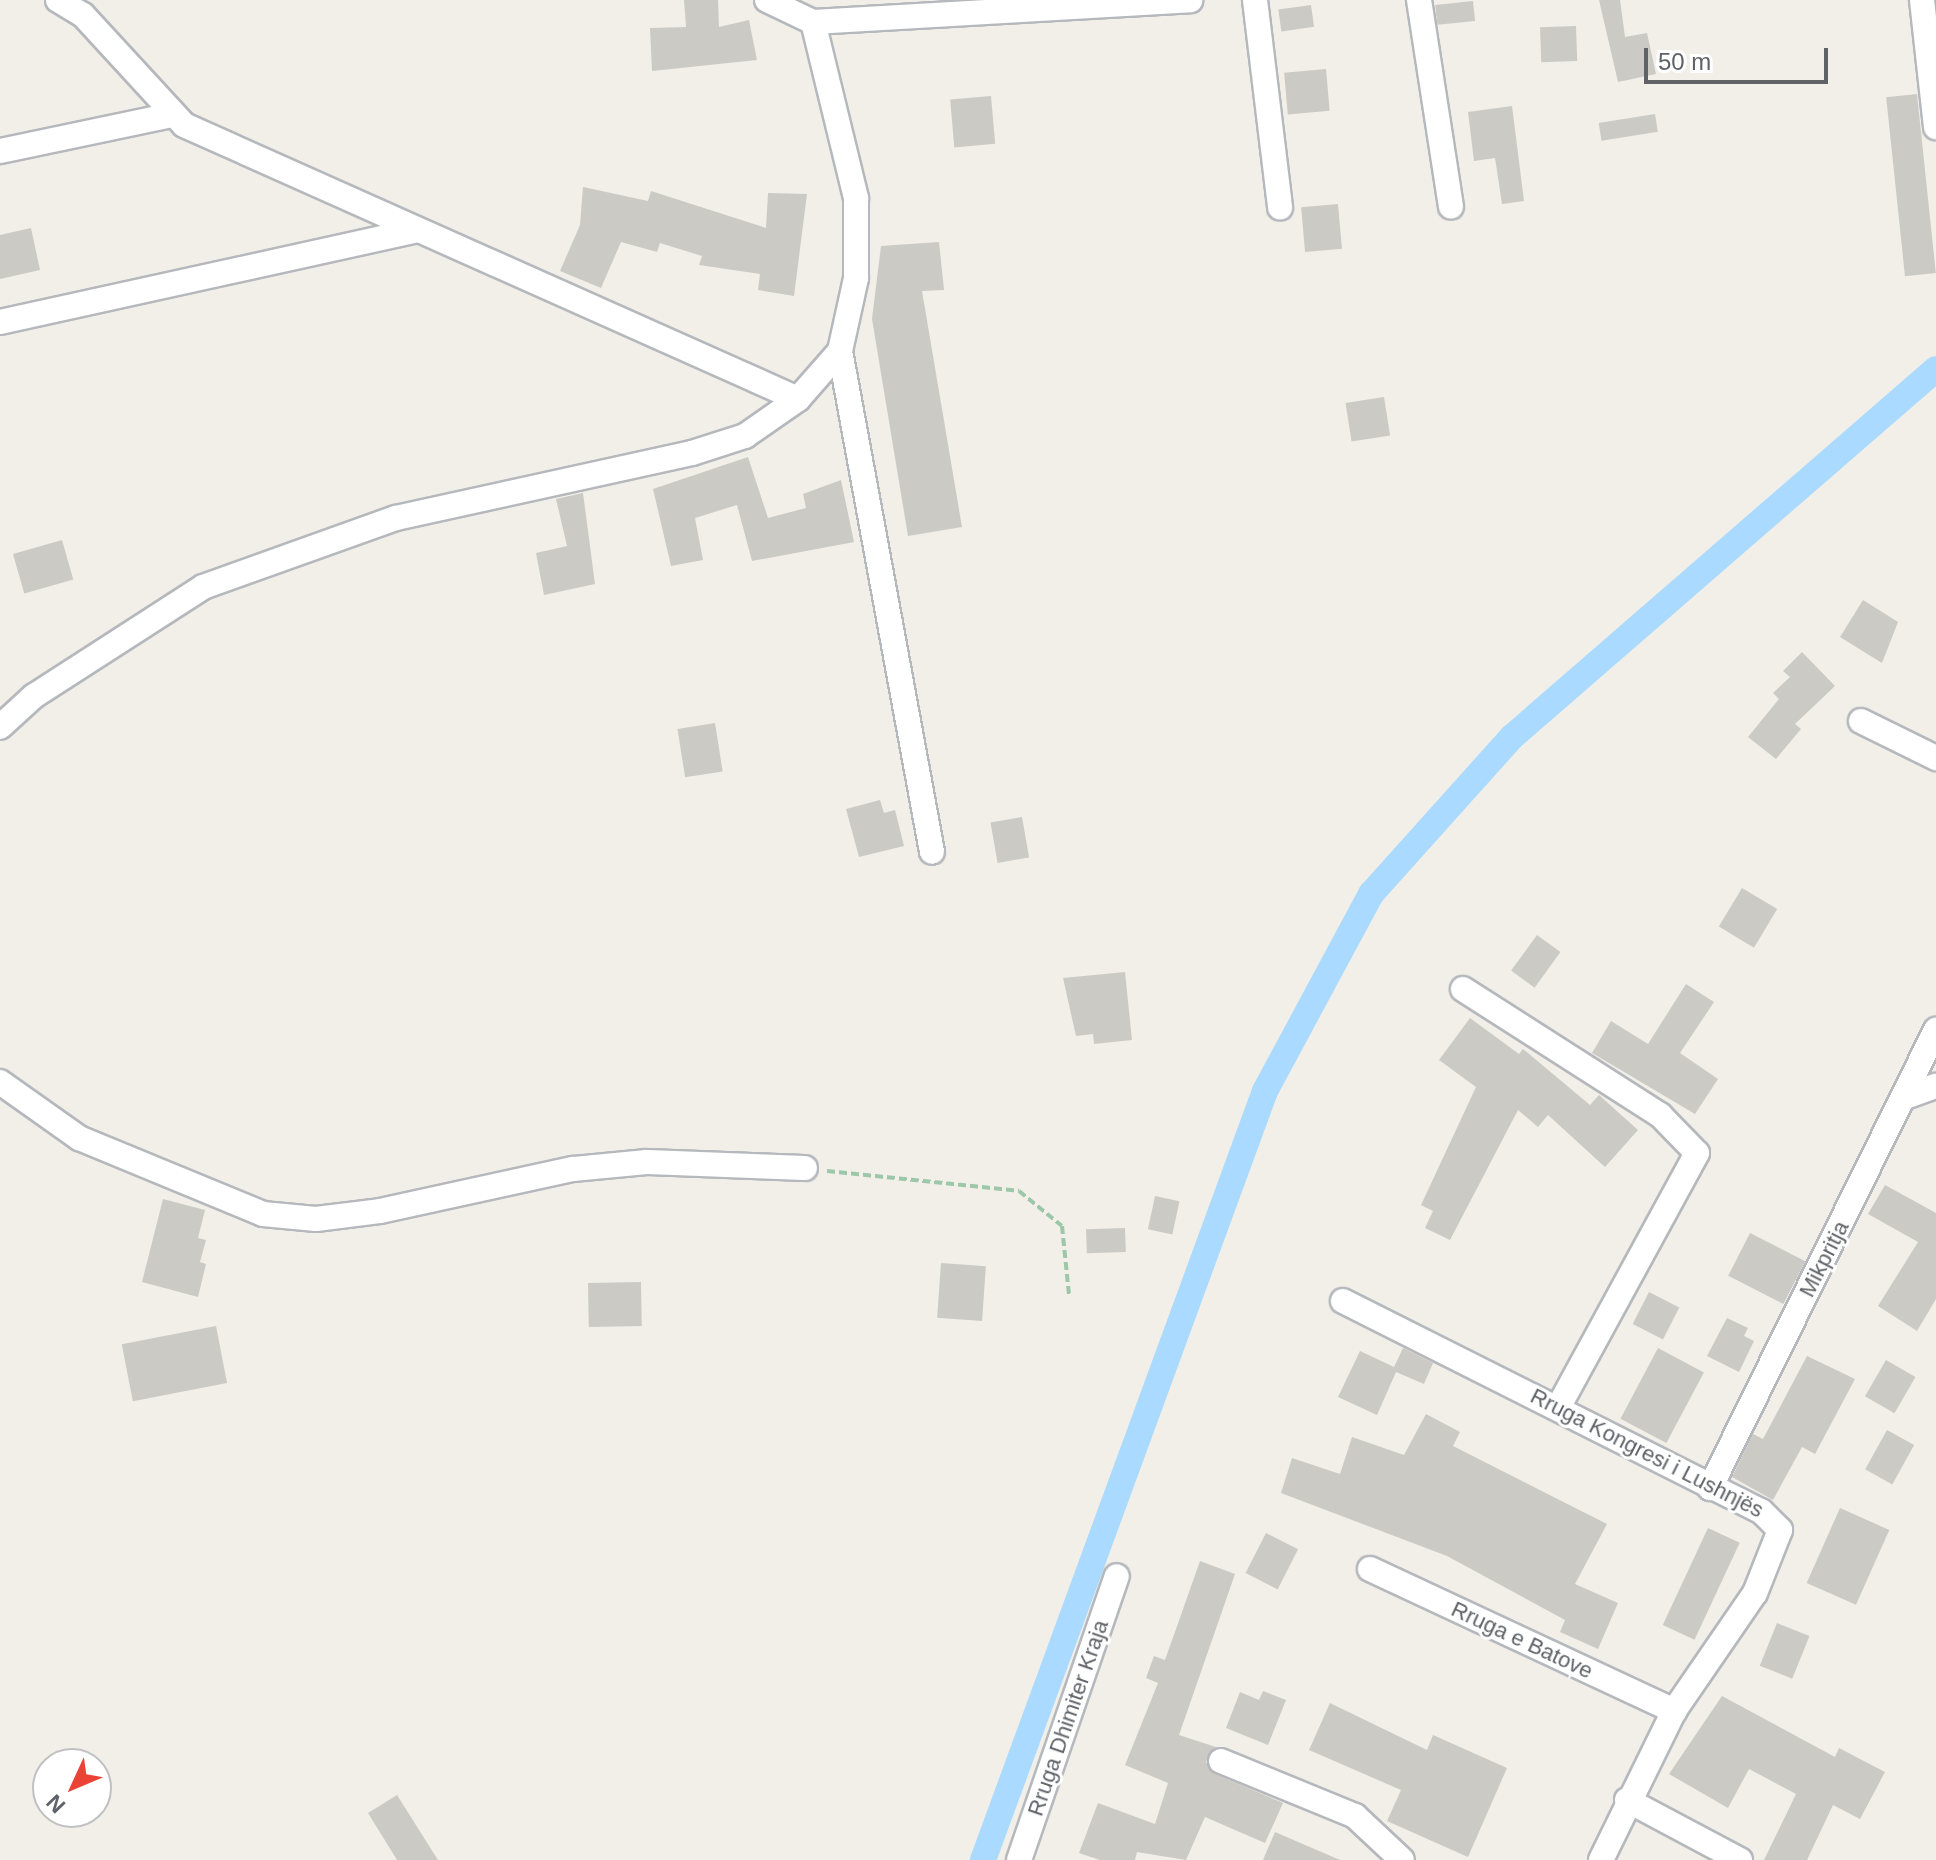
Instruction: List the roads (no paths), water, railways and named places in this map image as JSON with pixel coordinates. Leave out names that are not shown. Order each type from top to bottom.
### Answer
[{"type":"street","points":[[58,0],[83,15],[173,115],[418,230],[798,399]]},
{"type":"street","points":[[774,3],[813,22],[1190,0]]},
{"type":"street","points":[[1255,0],[1280,208]]},
{"type":"street","points":[[1419,0],[1451,207]]},
{"type":"street","points":[[1922,0],[1936,127]]},
{"type":"street","points":[[813,22],[856,198],[856,278],[840,351],[932,852]]},
{"type":"street","points":[[0,151],[173,115]]},
{"type":"street","points":[[0,322],[418,230]]},
{"type":"street","points":[[0,727],[34,696],[203,587],[396,518],[692,453],[745,436],[798,399],[840,351]]},
{"type":"street","points":[[1861,721],[1936,758]]},
{"type":"street","points":[[1463,989],[1660,1115],[1697,1153],[1559,1406]]},
{"type":"street","name":"Mikpritja","points":[[1710,1488],[1936,1030]]},
{"type":"street","points":[[0,1082],[79,1138],[263,1214],[316,1219],[380,1211],[573,1169],[647,1162],[805,1168]]},
{"type":"street","points":[[1905,1097],[1936,1086]]},
{"type":"street","name":"Rruga Kongresi i Lushnjës","points":[[1343,1301],[1559,1406],[1772,1518],[1778,1543],[1755,1593],[1674,1711],[1627,1800],[1601,1860]]},
{"type":"street","name":"Rruga e Batove","points":[[1370,1569],[1674,1711]]},
{"type":"street","name":"Rruga Dhimiter Kraja","points":[[1019,1860],[1117,1576]]},
{"type":"street","points":[[1221,1761],[1355,1816],[1402,1860]]},
{"type":"street","points":[[1627,1800],[1740,1860]]},
{"type":"waterway","points":[[983,1860],[1265,1091],[1371,894],[1512,737],[1936,369]]}]
